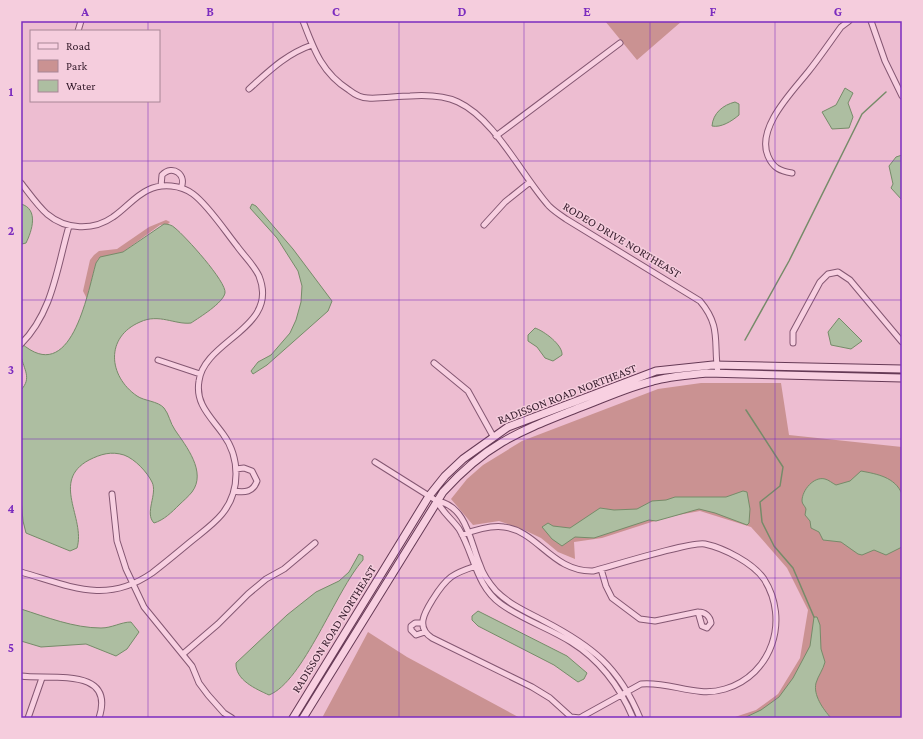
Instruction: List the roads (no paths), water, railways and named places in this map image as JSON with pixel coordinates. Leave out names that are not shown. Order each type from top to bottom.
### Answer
[{"type":"main road","name":"RADISSON ROAD NORTHEAST","points":[[295,717],[429,496],[445,476],[463,459],[493,436],[508,427],[656,371],[676,368],[717,365],[902,368]]},
{"type":"main road","name":"RADISSON ROAD NORTHEAST","points":[[303,718],[437,501],[469,465],[488,450],[514,434],[654,380],[682,375],[718,373],[902,378]]},
{"type":"street","name":"RODEO DRIVE NORTHEAST","points":[[303,21],[312,45],[325,69],[334,80],[355,94],[368,98],[433,95],[457,102],[477,115],[496,136],[550,207],[566,220],[700,301],[713,320],[716,334],[718,373]]},
{"type":"street","points":[[792,173],[781,171],[773,165],[766,150],[766,136],[774,118],[788,97],[842,27],[849,21]]},
{"type":"street","points":[[871,21],[885,61],[902,96]]},
{"type":"street","points":[[496,136],[620,43]]},
{"type":"street","points":[[249,89],[279,62],[297,50],[312,45]]},
{"type":"street","points":[[161,186],[162,175],[169,170],[173,170],[180,174],[182,178],[181,188]]},
{"type":"street","points":[[484,225],[505,202],[530,182]]},
{"type":"street","points":[[21,183],[48,214],[69,226],[86,227],[108,221],[143,192],[161,186],[181,188],[193,194],[201,202],[255,269],[261,283],[262,297],[257,311],[251,321],[211,356],[200,374],[198,389],[201,403],[231,447],[236,469],[234,491],[227,508],[213,524],[166,563],[134,584],[110,590],[89,591],[69,587],[21,572]]},
{"type":"street","points":[[21,344],[40,320],[51,296],[69,226]]},
{"type":"street","points":[[793,343],[793,332],[820,282],[828,274],[838,272],[850,280],[902,342]]},
{"type":"street","points":[[158,360],[200,374]]},
{"type":"street","points":[[434,363],[468,391],[493,436]]},
{"type":"street","points":[[375,462],[437,501],[444,502],[455,511],[469,532],[477,566]]},
{"type":"street","points":[[234,491],[247,492],[254,487],[257,481],[252,471],[244,468],[236,469]]},
{"type":"street","points":[[112,494],[117,541],[122,559],[150,614],[192,666],[200,683],[208,695],[224,713],[232,718]]},
{"type":"street","points":[[437,501],[440,508],[455,523],[462,534],[477,566],[509,603],[588,646],[605,662],[623,693],[633,718]]},
{"type":"street","points":[[462,534],[496,526],[506,527],[519,533],[572,569],[582,571],[601,569],[670,551],[704,544],[732,555],[756,570],[764,580],[774,600],[777,612],[777,627],[768,655],[755,672],[735,686],[708,692],[688,691],[651,683],[641,684],[585,716],[580,718],[571,717],[539,691],[432,638],[425,632],[422,622],[424,614],[442,585],[456,573],[477,566]]},
{"type":"street","points":[[183,654],[218,624],[248,594],[266,579],[284,569],[315,543]]},
{"type":"street","points":[[601,569],[606,586],[612,598],[640,619],[655,621],[698,612]]},
{"type":"street","points":[[422,622],[415,623],[411,626],[411,630],[416,635],[425,632]]},
{"type":"street","points":[[21,676],[42,678],[77,677],[90,682],[100,696],[101,708],[99,718]]},
{"type":"street","points":[[28,718],[42,678]]},
{"type":"street","points":[[623,693],[633,702],[640,718]]},
{"type":"water","points":[[845,88],[853,93],[848,103],[853,117],[849,128],[832,129],[822,112],[836,105]]},
{"type":"water","points":[[735,102],[739,104],[739,115],[723,125],[712,126],[714,117],[719,110],[726,105]]},
{"type":"water","points":[[902,155],[902,200],[891,188],[893,184],[889,166],[896,157]]},
{"type":"water","points":[[21,204],[27,207],[32,215],[32,227],[26,243],[22,244]]},
{"type":"water","points":[[252,204],[256,206],[293,249],[332,301],[328,311],[267,365],[253,374],[251,371],[258,362],[271,355],[290,333],[296,320],[301,302],[302,286],[298,271],[277,238],[250,208]]},
{"type":"water","points":[[164,224],[174,227],[196,249],[219,279],[224,287],[225,293],[216,305],[191,323],[160,319],[140,322],[129,329],[121,337],[116,347],[114,357],[120,378],[127,388],[137,396],[158,404],[166,410],[173,427],[189,451],[193,460],[197,476],[196,484],[192,492],[174,510],[158,522],[154,523],[150,514],[153,492],[152,482],[140,466],[128,457],[115,453],[102,455],[89,460],[78,469],[72,478],[70,489],[78,536],[77,548],[70,551],[26,533],[23,521],[21,499],[21,390],[27,378],[21,354],[21,343],[38,354],[53,354],[64,345],[74,332],[88,295],[96,263],[100,257],[123,252]]},
{"type":"water","points":[[839,318],[862,341],[851,349],[831,345],[828,332]]},
{"type":"water","points":[[535,328],[548,335],[556,343],[562,355],[553,361],[545,358],[537,347],[528,341],[528,335]]},
{"type":"water","points":[[861,471],[885,477],[899,488],[902,494],[902,547],[886,555],[874,550],[862,555],[858,554],[841,542],[823,540],[819,532],[811,528],[810,521],[805,515],[806,509],[802,502],[804,492],[809,485],[817,480],[825,479],[836,485],[850,481]]},
{"type":"water","points":[[743,491],[747,492],[750,509],[749,523],[747,525],[715,513],[699,509],[656,521],[649,520],[594,538],[575,537],[562,546],[552,539],[542,527],[548,523],[553,526],[570,528],[600,508],[614,510],[637,509],[652,501],[666,500],[675,497],[726,497]]},
{"type":"water","points":[[359,554],[363,556],[363,560],[342,592],[307,654],[282,687],[269,695],[247,683],[239,674],[236,663],[287,615],[316,592],[339,581],[349,572]]},
{"type":"water","points":[[21,609],[60,622],[91,628],[105,628],[131,622],[139,632],[127,649],[116,656],[86,644],[41,647],[21,641]]},
{"type":"water","points":[[478,611],[567,656],[587,673],[584,679],[578,682],[554,665],[478,626],[472,620],[472,616]]},
{"type":"water","points":[[814,617],[817,617],[820,625],[821,649],[825,662],[815,688],[817,697],[831,718],[744,718],[761,710],[779,697],[793,678],[810,646]]},
{"type":"waterway","points":[[745,340],[789,261],[862,114],[886,92]]},
{"type":"waterway","points":[[746,410],[783,467],[780,486],[760,502],[762,522],[774,546],[793,568],[814,617]]}]
